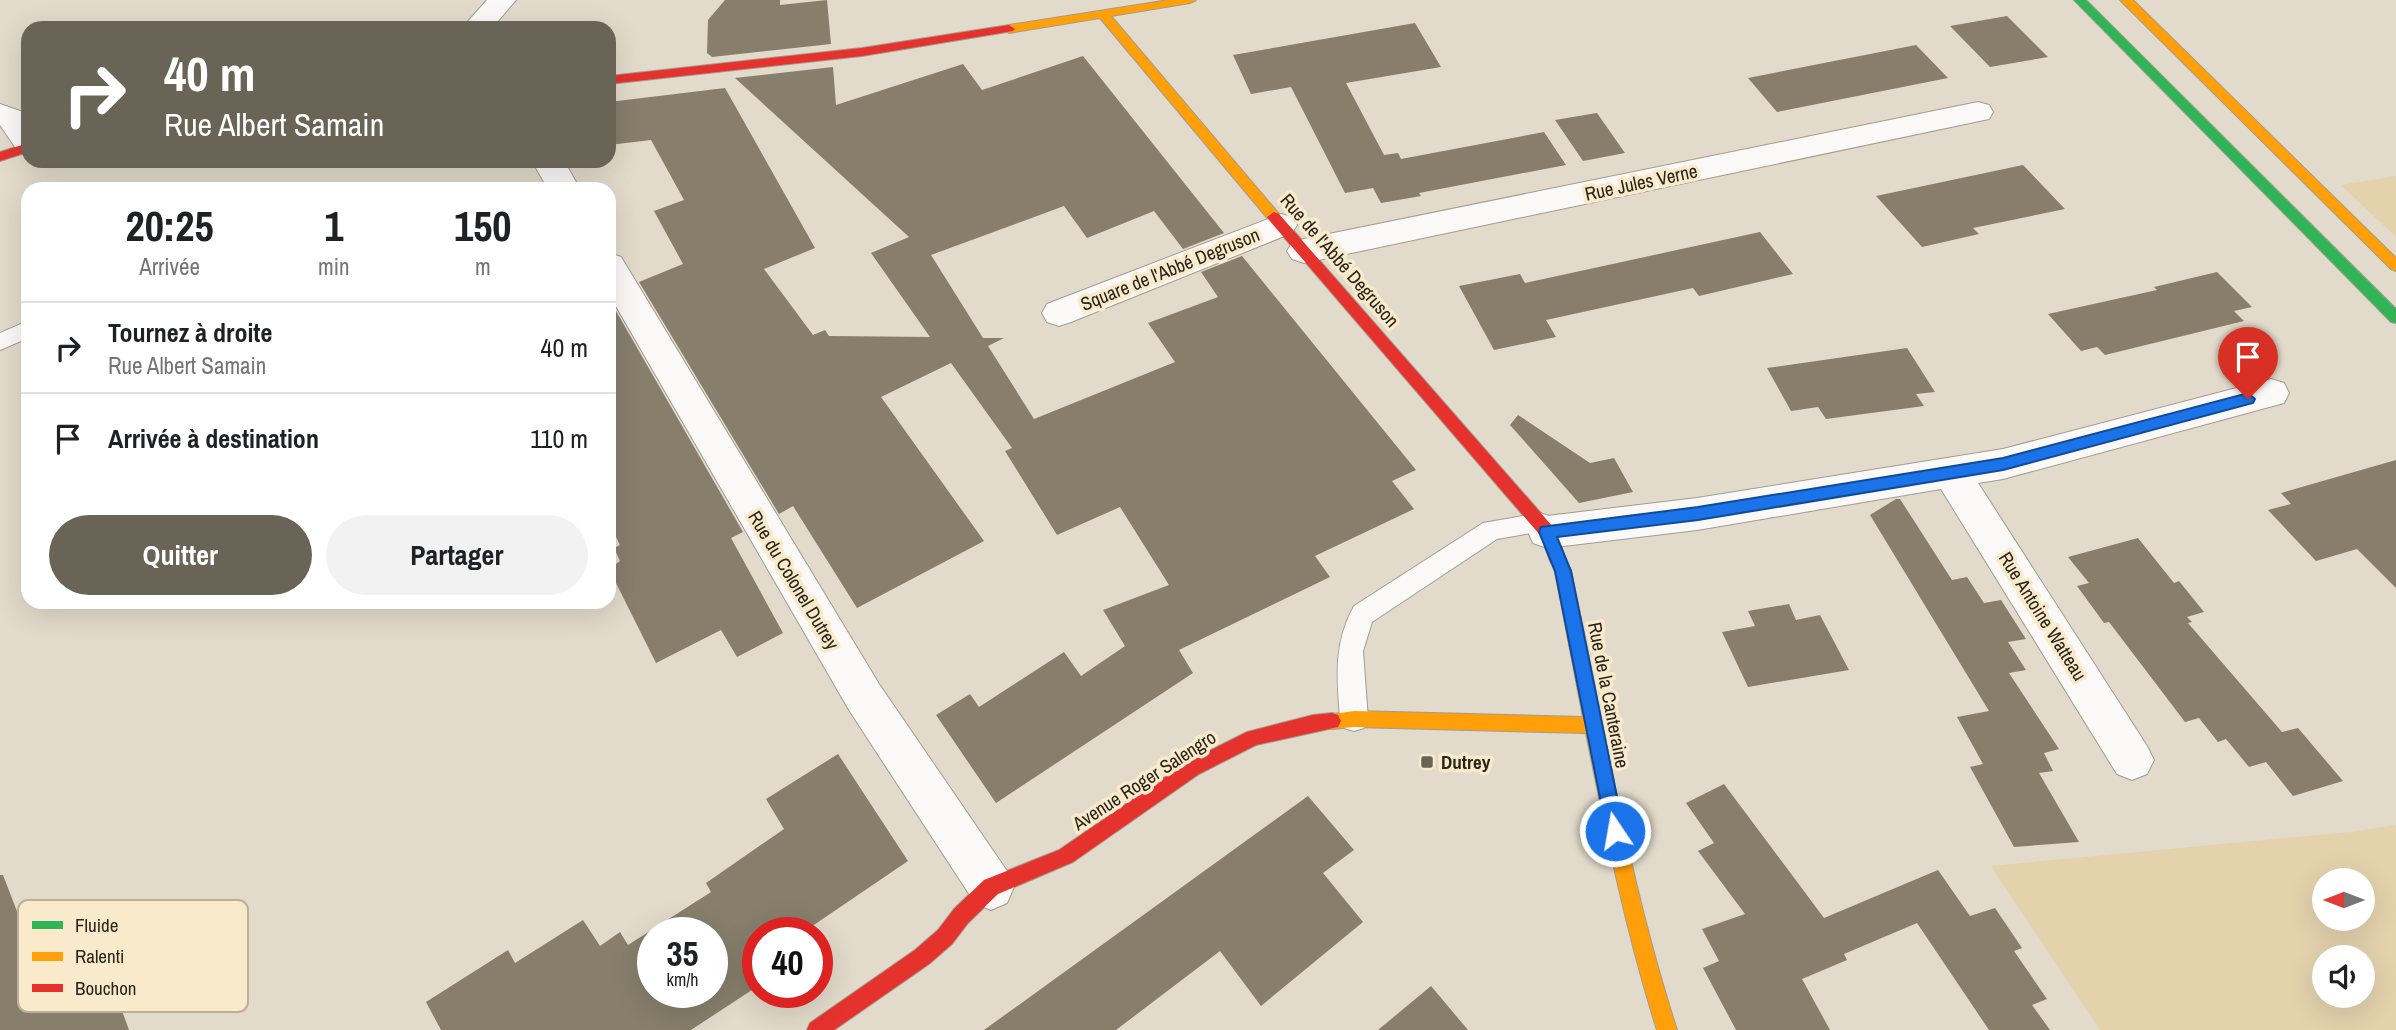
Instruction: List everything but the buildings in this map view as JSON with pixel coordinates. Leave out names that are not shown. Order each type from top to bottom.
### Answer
[{"type":"street","points":[[616,79],[873,50],[1190,0]]},
{"type":"street","points":[[2081,0],[2396,318]]},
{"type":"street","points":[[2126,0],[2396,265]]},
{"type":"street","name":"Rue de l'Abbé Degruson","points":[[1103,14],[1281,225],[1544,527]]},
{"type":"street","name":"Rue Jules Verne","points":[[1304,251],[1979,112]]},
{"type":"street","points":[[0,114],[15,120],[21,132]]},
{"type":"street","points":[[0,157],[21,148]]},
{"type":"street","name":"Square de l'Abbé Degruson","points":[[1059,313],[1281,225]]},
{"type":"street","name":"Rue du Colonel Dutrey","points":[[616,277],[847,669],[991,887]]},
{"type":"street","points":[[1544,527],[1673,517],[1951,474],[2082,445],[2271,393]]},
{"type":"street","name":"Rue Antoine Watteau","points":[[1951,474],[2132,760]]},
{"type":"street","name":"Rue de la Canteraine","points":[[1544,527],[1563,571],[1592,725],[1637,931],[1651,985],[1667,1030]]},
{"type":"street","name":"Avenue Roger Salengro","points":[[817,1030],[922,957],[945,937],[961,916],[991,887],[1066,856],[1193,768],[1231,747],[1274,732],[1313,723],[1354,719],[1592,725]]},
{"type":"lane","points":[[0,342],[21,332]]},
{"type":"lane","points":[[1354,719],[1349,664],[1352,630],[1363,614],[1492,530],[1544,527]]},
{"type":"shaded area","points":[[2396,176],[2396,237],[2341,185]]},
{"type":"shaded area","points":[[2396,825],[2396,1030],[2100,1030],[1991,866],[2350,832]]},
{"type":"traffic: fast","points":[[2080,0],[2396,318]]},
{"type":"traffic: slow","points":[[1009,29],[1190,0]]},
{"type":"traffic: slow","points":[[2126,0],[2396,266]]},
{"type":"traffic: slow","points":[[1103,14],[1274,217]]},
{"type":"traffic: slow","points":[[1557,558],[1563,571],[1620,860],[1649,974],[1667,1030]]},
{"type":"traffic: slow","points":[[1332,721],[1354,719],[1592,725]]},
{"type":"traffic: jam","points":[[616,79],[862,52],[1009,29]]},
{"type":"traffic: jam","points":[[0,157],[21,150]]},
{"type":"traffic: jam","points":[[1274,217],[1547,532],[1557,558]]},
{"type":"traffic: jam","points":[[817,1030],[922,957],[945,937],[961,916],[991,887],[1066,856],[1193,768],[1253,738],[1332,721]]},
{"type":"place","name":"Dutrey","points":[[1427,762]]},
{"type":"route","points":[[1615,831],[1563,571],[1547,532],[1698,514],[1951,474],[2082,445],[2248,399]]}]
